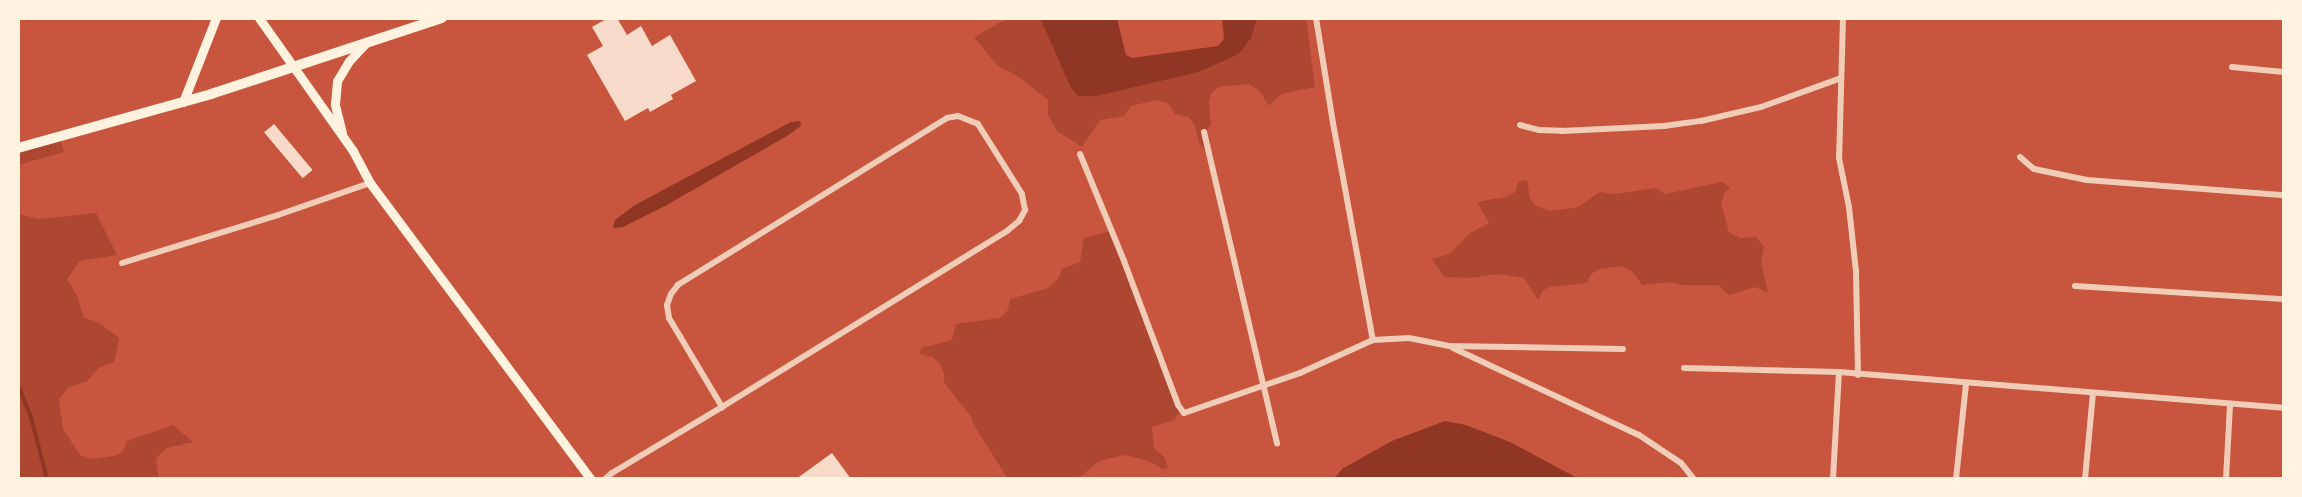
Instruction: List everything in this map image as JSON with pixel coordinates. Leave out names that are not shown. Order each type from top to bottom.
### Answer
[{"type":"main road","points":[[183,102],[216,18]]},
{"type":"main road","points":[[259,18],[344,138],[370,183],[591,479]]},
{"type":"main road","points":[[18,148],[183,102],[442,18]]},
{"type":"main road","points":[[344,138],[335,104],[337,81],[349,61],[365,44]]},
{"type":"street","points":[[1316,18],[1373,340]]},
{"type":"street","points":[[1843,18],[1839,164],[1849,207],[1856,271],[1858,375]]},
{"type":"street","points":[[2232,67],[2284,72]]},
{"type":"street","points":[[1520,125],[1539,130],[1562,131],[1665,126],[1701,121],[1761,107],[1842,78]]},
{"type":"street","points":[[605,479],[722,407],[1019,221],[1025,210],[1022,194],[978,124],[958,116],[947,118],[678,285],[670,294],[667,305],[669,318],[722,407]]},
{"type":"street","points":[[1204,132],[1277,444]]},
{"type":"street","points":[[1080,154],[1124,261],[1178,405],[1184,413],[1264,386],[1373,340],[1409,338],[1449,346],[1623,350]]},
{"type":"street","points":[[2020,157],[2034,169],[2087,180],[2284,195]]},
{"type":"street","points":[[122,263],[278,215],[370,183]]},
{"type":"street","points":[[2075,286],[2284,299]]},
{"type":"street","points":[[1449,346],[1639,435],[1681,463],[1694,479]]},
{"type":"street","points":[[1684,368],[1839,372],[2284,408]]},
{"type":"street","points":[[1833,479],[1839,372]]},
{"type":"street","points":[[1956,479],[1966,384]]},
{"type":"street","points":[[2085,479],[2093,393]]},
{"type":"street","points":[[2226,479],[2230,404]]},
{"type":"shaded area","points":[[1008,18],[1040,18],[1070,86],[1078,96],[1097,96],[1199,72],[1239,54],[1251,38],[1257,18],[1306,18],[1315,87],[1281,94],[1269,106],[1259,90],[1248,84],[1219,87],[1211,93],[1209,103],[1211,125],[1205,132],[1211,154],[1200,145],[1195,126],[1189,117],[1175,114],[1169,104],[1156,100],[1131,106],[1124,116],[1100,120],[1082,147],[1057,131],[1048,115],[1048,100],[1020,78],[997,65],[974,37]]},
{"type":"shaded area","points":[[1040,18],[1117,18],[1126,55],[1132,58],[1218,46],[1224,39],[1222,18],[1257,18],[1251,38],[1239,54],[1199,72],[1097,96],[1078,96],[1070,86]]},
{"type":"shaded area","points":[[800,121],[801,126],[787,136],[665,206],[623,227],[613,228],[615,220],[635,205],[791,122]]},
{"type":"shaded area","points":[[59,136],[64,152],[18,165],[18,147]]},
{"type":"shaded area","points":[[1527,180],[1530,198],[1536,206],[1550,211],[1578,207],[1600,192],[1614,194],[1656,188],[1665,194],[1722,182],[1730,188],[1725,192],[1721,203],[1729,232],[1740,238],[1756,237],[1764,247],[1761,262],[1768,293],[1755,287],[1729,295],[1718,285],[1681,285],[1671,282],[1642,285],[1632,271],[1622,266],[1600,269],[1591,274],[1587,283],[1550,287],[1543,290],[1538,300],[1524,278],[1498,274],[1468,278],[1444,277],[1432,259],[1450,254],[1470,233],[1489,223],[1477,202],[1505,197],[1515,192],[1519,181]]},
{"type":"shaded area","points":[[96,213],[117,255],[80,261],[67,279],[77,296],[84,318],[98,322],[119,338],[114,362],[99,368],[86,382],[69,387],[59,399],[63,429],[80,455],[92,459],[123,452],[127,441],[173,425],[193,442],[167,448],[160,454],[156,460],[159,479],[18,479],[18,214],[39,219]]},
{"type":"shaded area","points":[[1111,231],[1180,411],[1174,420],[1152,427],[1154,448],[1164,457],[1168,468],[1163,469],[1149,461],[1125,455],[1099,461],[1081,476],[1070,479],[1008,479],[971,417],[944,382],[940,364],[933,357],[920,354],[921,348],[952,340],[956,324],[1000,318],[1008,310],[1010,299],[1048,288],[1058,279],[1062,269],[1080,262],[1084,238]]},
{"type":"shaded area","points":[[1445,421],[1466,425],[1510,442],[1579,479],[1334,479],[1342,469],[1392,441]]},
{"type":"building","points":[[608,18],[617,18],[627,35],[641,26],[652,46],[670,35],[696,81],[671,95],[673,99],[650,112],[648,108],[625,121],[587,55],[603,46],[592,27]]},
{"type":"building","points":[[274,124],[313,170],[303,178],[264,132]]},
{"type":"building","points":[[832,453],[851,479],[796,479]]},
{"type":"waterway","points":[[18,385],[31,417],[47,479]]}]
